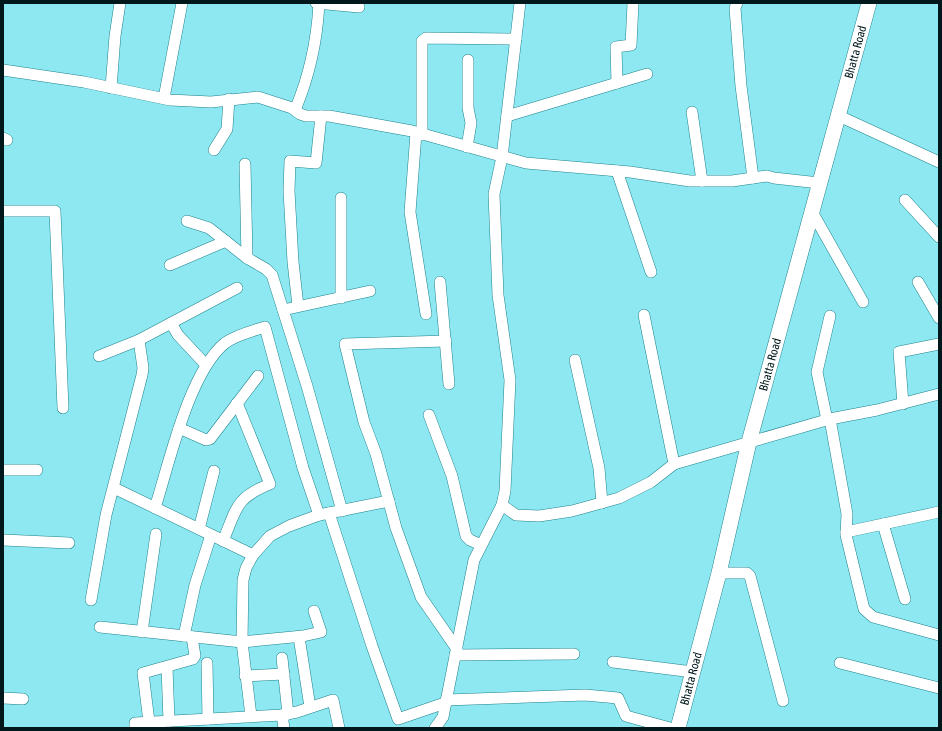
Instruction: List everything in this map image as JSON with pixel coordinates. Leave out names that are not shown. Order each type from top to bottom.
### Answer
[{"type":"main road","name":"Bhatta Road","points":[[678,728],[719,573],[749,442],[869,3]]},
{"type":"street","points":[[111,88],[115,36],[120,3]]},
{"type":"street","points":[[164,98],[182,3]]},
{"type":"street","points":[[435,728],[443,717],[474,560],[502,505],[505,491],[510,380],[497,280],[494,194],[502,157],[520,3]]},
{"type":"street","points":[[617,83],[616,47],[631,45],[633,3]]},
{"type":"street","points":[[737,3],[735,8],[741,86],[753,178]]},
{"type":"street","points":[[295,110],[305,85],[315,40],[318,26],[318,4],[359,7]]},
{"type":"street","points":[[426,314],[410,212],[419,134],[422,41],[426,38],[516,39]]},
{"type":"street","points":[[467,147],[470,123],[468,108],[468,60]]},
{"type":"street","points":[[3,70],[164,98],[211,102],[258,96],[295,110],[306,116],[321,116],[419,134],[502,157],[526,162],[702,181],[732,181],[767,176],[819,183]]},
{"type":"street","points":[[507,116],[647,74]]},
{"type":"street","points":[[214,150],[227,129],[229,99]]},
{"type":"street","points":[[692,112],[702,181]]},
{"type":"street","points":[[298,306],[293,262],[290,162],[316,163],[321,116]]},
{"type":"street","points":[[839,116],[938,159]]},
{"type":"street","points":[[245,164],[247,258]]},
{"type":"street","points":[[617,171],[651,272]]},
{"type":"street","points":[[340,298],[341,198]]},
{"type":"street","points":[[905,200],[939,237]]},
{"type":"street","points":[[812,210],[862,302]]},
{"type":"street","points":[[3,212],[55,211],[63,408]]},
{"type":"street","points":[[187,222],[209,228],[247,258],[266,269],[272,275],[342,511]]},
{"type":"street","points":[[170,265],[226,242]]},
{"type":"street","points":[[440,282],[449,384]]},
{"type":"street","points":[[918,282],[939,318]]},
{"type":"street","points":[[99,356],[139,340],[237,288]]},
{"type":"street","points":[[283,310],[370,291]]},
{"type":"street","points":[[644,315],[674,464]]},
{"type":"street","points":[[830,316],[818,372],[845,500],[846,532],[867,614],[939,636]]},
{"type":"street","points":[[171,323],[178,335],[206,365]]},
{"type":"street","points":[[155,508],[179,428],[202,370],[225,343],[247,332],[265,327],[294,437],[324,514],[398,719],[445,701],[585,695],[618,698],[626,716],[670,728]]},
{"type":"street","points":[[92,600],[106,515],[142,375],[143,368],[139,340]]},
{"type":"street","points":[[446,340],[345,344],[364,422],[376,454],[396,528],[421,597],[456,652]]},
{"type":"street","points":[[903,404],[899,352],[939,344]]},
{"type":"street","points":[[575,360],[599,468],[602,503]]},
{"type":"street","points":[[179,428],[206,440],[210,439],[258,376]]},
{"type":"street","points":[[502,505],[516,515],[539,516],[572,511],[620,498],[651,482],[674,464],[828,420],[903,404],[939,394]]},
{"type":"street","points":[[222,541],[238,504],[243,498],[270,484],[238,403]]},
{"type":"street","points":[[429,415],[452,476],[466,536],[470,540],[482,545]]},
{"type":"street","points":[[3,470],[37,470]]},
{"type":"street","points":[[199,529],[214,471]]},
{"type":"street","points":[[114,488],[253,555]]},
{"type":"street","points":[[251,716],[242,642],[243,580],[246,568],[253,555],[270,536],[289,526],[324,514],[389,501]]},
{"type":"street","points":[[846,532],[939,512]]},
{"type":"street","points":[[883,524],[905,599]]},
{"type":"street","points":[[142,632],[156,534]]},
{"type":"street","points":[[149,722],[143,673],[193,659],[195,656],[188,636],[195,585],[211,535]]},
{"type":"street","points":[[3,540],[69,543]]},
{"type":"street","points":[[719,573],[742,572],[747,573],[750,576],[783,701]]},
{"type":"street","points":[[100,627],[242,642],[299,636],[321,632],[314,611]]},
{"type":"street","points":[[299,636],[310,707]]},
{"type":"street","points":[[456,652],[574,654]]},
{"type":"street","points":[[282,658],[284,674],[284,728]]},
{"type":"street","points":[[613,662],[693,672]]},
{"type":"street","points":[[840,663],[939,688]]},
{"type":"street","points":[[207,664],[208,719]]},
{"type":"street","points":[[167,667],[169,721]]},
{"type":"street","points":[[246,676],[284,674]]},
{"type":"street","points":[[3,698],[23,699]]},
{"type":"street","points":[[136,728],[135,723],[285,714],[333,700],[339,728]]}]
